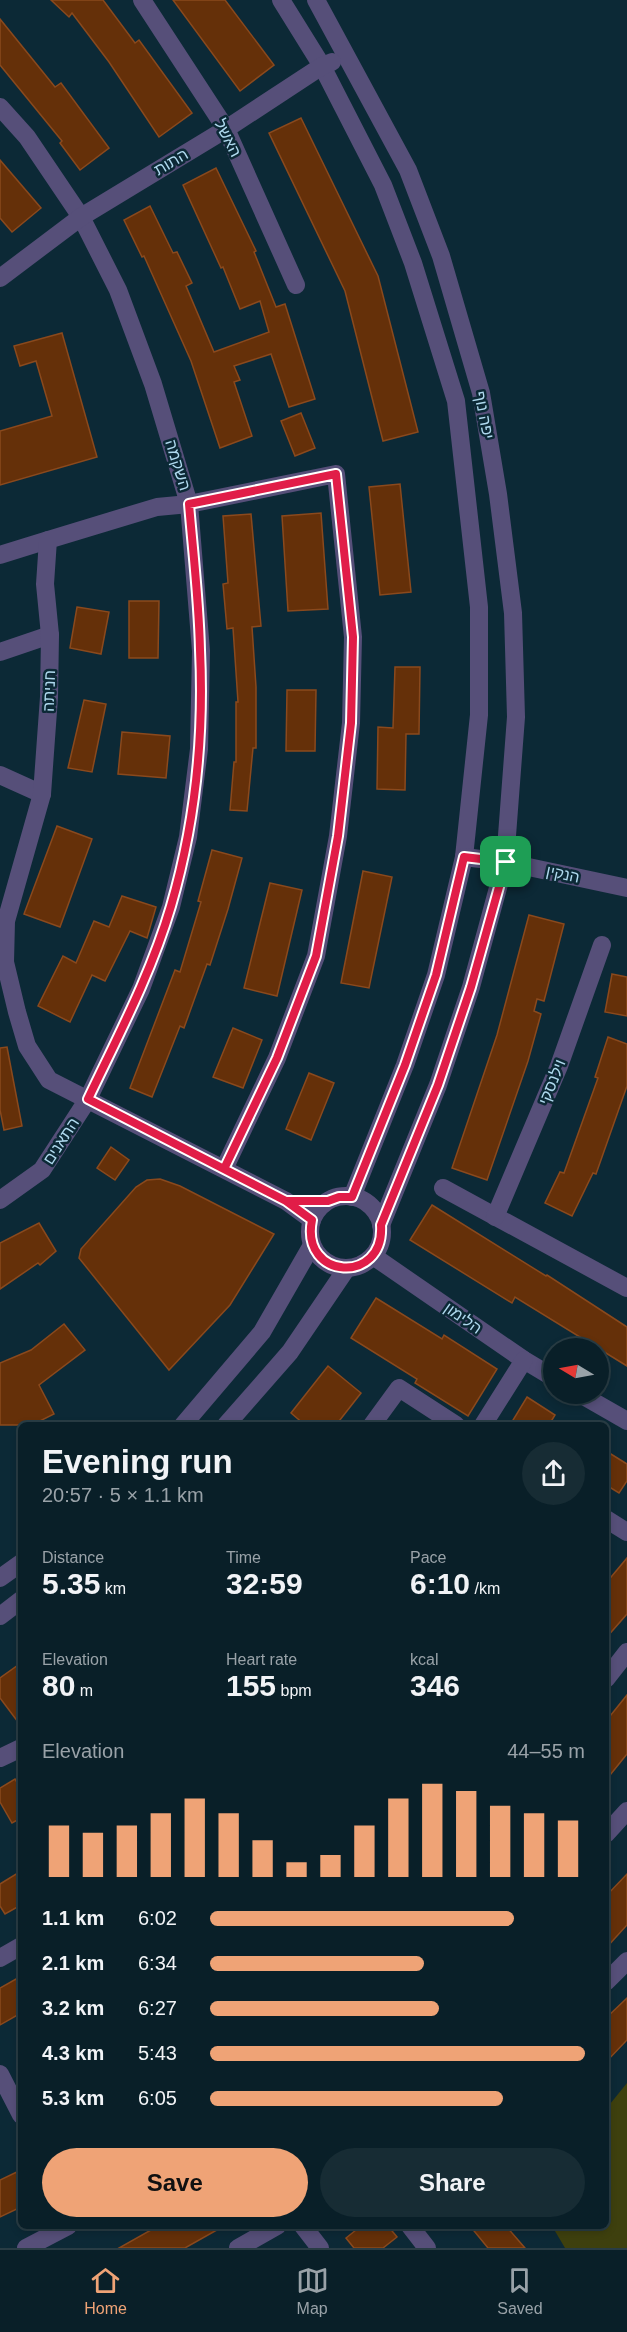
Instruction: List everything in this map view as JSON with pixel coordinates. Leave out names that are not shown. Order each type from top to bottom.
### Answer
[{"type":"street","name":"האשל","points":[[142,0],[226,129],[296,285]]},
{"type":"street","name":"יפה נוף","points":[[281,0],[322,66],[383,185],[413,263],[456,401],[479,607],[478,715],[464,857],[436,975],[405,1065],[352,1197]]},
{"type":"street","name":"יפה נוף","points":[[316,0],[408,170],[441,256],[481,393],[498,494],[513,613],[516,717],[506,862],[471,987],[438,1085],[381,1225]]},
{"type":"street","name":"התות","points":[[0,278],[81,217],[226,129],[322,66],[347,56]]},
{"type":"street","name":"השקמה","points":[[0,107],[27,137],[81,217],[118,290],[149,373],[189,504],[201,651],[199,749],[187,841],[171,907],[141,989],[88,1099]]},
{"type":"street","points":[[0,555],[157,507],[189,504],[336,474],[353,637],[351,723],[338,836],[316,956],[277,1058],[224,1169]]},
{"type":"street","name":"חניתה","points":[[48,540],[45,584],[50,635],[49,697],[42,794],[6,921],[5,962],[27,1046],[49,1080],[286,1201],[312,1220]]},
{"type":"street","points":[[0,652],[50,635]]},
{"type":"street","points":[[0,775],[42,794]]},
{"type":"street","name":"הנקין","points":[[464,857],[506,862],[627,888]]},
{"type":"street","name":"וילנסקי","points":[[495,1217],[559,1066],[602,945]]},
{"type":"street","name":"התאנים","points":[[0,1200],[42,1170],[88,1099]]},
{"type":"street","points":[[443,1188],[627,1288]]},
{"type":"street","points":[[286,1201],[328,1201],[339,1197],[352,1197],[372,1207],[381,1225],[379,1245],[373,1256],[359,1266],[347,1268],[332,1266],[321,1259],[312,1245],[310,1231],[312,1220],[328,1201]]},
{"type":"street","points":[[186,1422],[262,1332],[312,1245]]},
{"type":"street","name":"הלימון","points":[[373,1256],[543,1371]]},
{"type":"street","points":[[229,1422],[290,1352],[347,1268]]},
{"type":"street","points":[[485,1422],[524,1360]]},
{"type":"street","points":[[374,1422],[399,1388],[451,1422]]},
{"type":"street","points":[[597,1404],[627,1421]]},
{"type":"street","points":[[609,1521],[627,1532]]},
{"type":"street","points":[[0,1578],[18,1565]]},
{"type":"street","points":[[0,1616],[18,1602]]},
{"type":"street","points":[[609,1675],[627,1652]]},
{"type":"street","points":[[0,1758],[18,1749]]},
{"type":"street","points":[[609,1831],[627,1811]]},
{"type":"street","points":[[0,1958],[18,1948]]},
{"type":"street","points":[[609,1979],[627,1961]]},
{"type":"street","points":[[0,2074],[18,2109]]},
{"type":"street","points":[[26,2248],[62,2229]]},
{"type":"street","points":[[238,2248],[272,2229]]},
{"type":"street","points":[[305,2229],[320,2248]]},
{"type":"street","points":[[412,2229],[427,2248]]},
{"type":"shaded area","points":[[627,2083],[627,2248],[565,2248],[554,2229],[609,2229],[609,2105]]},
{"type":"building","points":[[51,0],[103,0],[135,43],[139,40],[192,113],[159,137],[109,62],[72,13],[69,17]]},
{"type":"building","points":[[173,0],[225,0],[274,65],[240,91]]},
{"type":"building","points":[[0,19],[55,87],[61,83],[109,148],[80,170],[60,143],[62,141],[0,65]]},
{"type":"building","points":[[301,118],[378,276],[418,432],[383,441],[345,291],[269,133]]},
{"type":"building","points":[[0,160],[41,208],[12,232],[0,218]]},
{"type":"building","points":[[216,168],[256,251],[254,252],[276,307],[285,304],[315,399],[289,407],[271,354],[234,366],[240,380],[234,382],[252,436],[220,448],[191,361],[144,256],[142,257],[124,220],[150,206],[173,253],[177,252],[192,283],[186,286],[214,352],[269,332],[260,301],[240,309],[223,267],[221,268],[183,185]]},
{"type":"building","points":[[62,333],[97,457],[0,485],[0,431],[52,416],[36,361],[20,366],[14,346]]},
{"type":"building","points":[[301,413],[315,448],[295,456],[281,421]]},
{"type":"building","points":[[400,484],[411,592],[380,595],[369,487]]},
{"type":"building","points":[[321,513],[328,609],[288,611],[282,516]]},
{"type":"building","points":[[251,514],[261,626],[252,627],[256,687],[256,748],[253,748],[247,811],[230,810],[234,762],[236,762],[236,702],[238,702],[233,628],[227,629],[223,584],[228,583],[223,516]]},
{"type":"building","points":[[129,601],[159,601],[158,658],[129,658]]},
{"type":"building","points":[[77,607],[109,612],[101,654],[70,648]]},
{"type":"building","points":[[395,667],[420,667],[419,734],[406,734],[405,790],[377,789],[378,727],[393,728]]},
{"type":"building","points":[[287,690],[316,690],[315,751],[286,751]]},
{"type":"building","points":[[84,700],[106,704],[92,772],[68,768]]},
{"type":"building","points":[[122,732],[170,736],[166,778],[118,774]]},
{"type":"building","points":[[57,826],[92,839],[60,927],[24,914]]},
{"type":"building","points":[[212,850],[242,858],[210,965],[207,964],[184,1028],[180,1026],[152,1097],[130,1088],[175,970],[180,972],[201,902],[198,901]]},
{"type":"building","points":[[363,871],[392,877],[369,988],[341,983]]},
{"type":"building","points":[[270,883],[302,890],[277,996],[244,988]]},
{"type":"building","points":[[122,896],[156,907],[147,938],[130,931],[105,981],[92,975],[70,1022],[38,1006],[63,956],[76,963],[94,921],[109,927]]},
{"type":"building","points":[[529,915],[564,924],[544,1001],[537,999],[534,1011],[541,1014],[528,1061],[487,1180],[452,1168],[497,1035]]},
{"type":"building","points":[[612,974],[627,977],[627,1016],[605,1012]]},
{"type":"building","points":[[233,1028],[262,1040],[243,1088],[213,1077]]},
{"type":"building","points":[[608,1037],[627,1044],[627,1086],[596,1174],[593,1173],[572,1216],[545,1203],[560,1172],[564,1173],[598,1078],[595,1077]]},
{"type":"building","points":[[7,1047],[22,1126],[4,1130],[0,1110],[0,1048]]},
{"type":"building","points":[[309,1073],[334,1083],[311,1140],[286,1129]]},
{"type":"building","points":[[111,1147],[129,1160],[115,1180],[97,1168]]},
{"type":"building","points":[[160,1179],[180,1186],[274,1234],[230,1305],[169,1370],[79,1258],[81,1249],[136,1187],[147,1180]]},
{"type":"building","points":[[432,1205],[627,1327],[627,1366],[609,1355],[609,1338],[582,1338],[515,1297],[512,1303],[410,1240]]},
{"type":"building","points":[[39,1223],[56,1251],[40,1265],[38,1263],[0,1289],[0,1243]]},
{"type":"building","points":[[376,1298],[442,1339],[444,1335],[497,1369],[468,1416],[415,1383],[417,1379],[351,1338]]},
{"type":"building","points":[[64,1324],[85,1350],[39,1385],[54,1414],[38,1422],[0,1425],[0,1363],[31,1350]]},
{"type":"building","points":[[328,1366],[361,1393],[338,1422],[302,1422],[291,1413]]},
{"type":"building","points":[[527,1397],[555,1415],[551,1422],[512,1422]]},
{"type":"building","points":[[609,1453],[627,1464],[627,1481],[619,1493],[609,1487]]},
{"type":"building","points":[[627,1558],[627,1614],[609,1635],[609,1579]]},
{"type":"building","points":[[18,1665],[18,1722],[0,1698],[0,1678]]},
{"type":"building","points":[[627,1695],[627,1754],[609,1776],[609,1717]]},
{"type":"building","points":[[15,1779],[18,1784],[18,1820],[12,1823],[0,1802],[0,1788]]},
{"type":"building","points":[[18,1873],[18,1907],[5,1914],[0,1906],[0,1884]]},
{"type":"building","points":[[627,1874],[627,1925],[609,1945],[609,1893]]},
{"type":"building","points":[[16,1979],[18,1982],[18,2015],[0,2025],[0,1988]]},
{"type":"building","points":[[627,1998],[627,2040],[609,2059],[609,2015]]},
{"type":"building","points":[[18,2171],[18,2208],[0,2217],[0,2180]]},
{"type":"building","points":[[153,2229],[219,2229],[185,2248],[119,2248]]},
{"type":"building","points":[[357,2229],[390,2229],[397,2237],[383,2248],[354,2248],[346,2238]]},
{"type":"building","points":[[472,2229],[509,2229],[525,2248],[488,2248]]},
{"type":"route","points":[[506,862],[464,857],[436,975],[405,1065],[352,1197],[339,1197],[328,1201],[286,1201],[88,1099],[141,989],[171,907],[190,824],[199,749],[201,651],[189,504],[336,474],[353,637],[351,723],[338,836],[316,956],[277,1058],[224,1169],[286,1201],[312,1220],[310,1231],[312,1245],[321,1259],[332,1266],[347,1268],[359,1266],[373,1256],[379,1245],[381,1225],[438,1085],[471,987],[506,862]]}]
